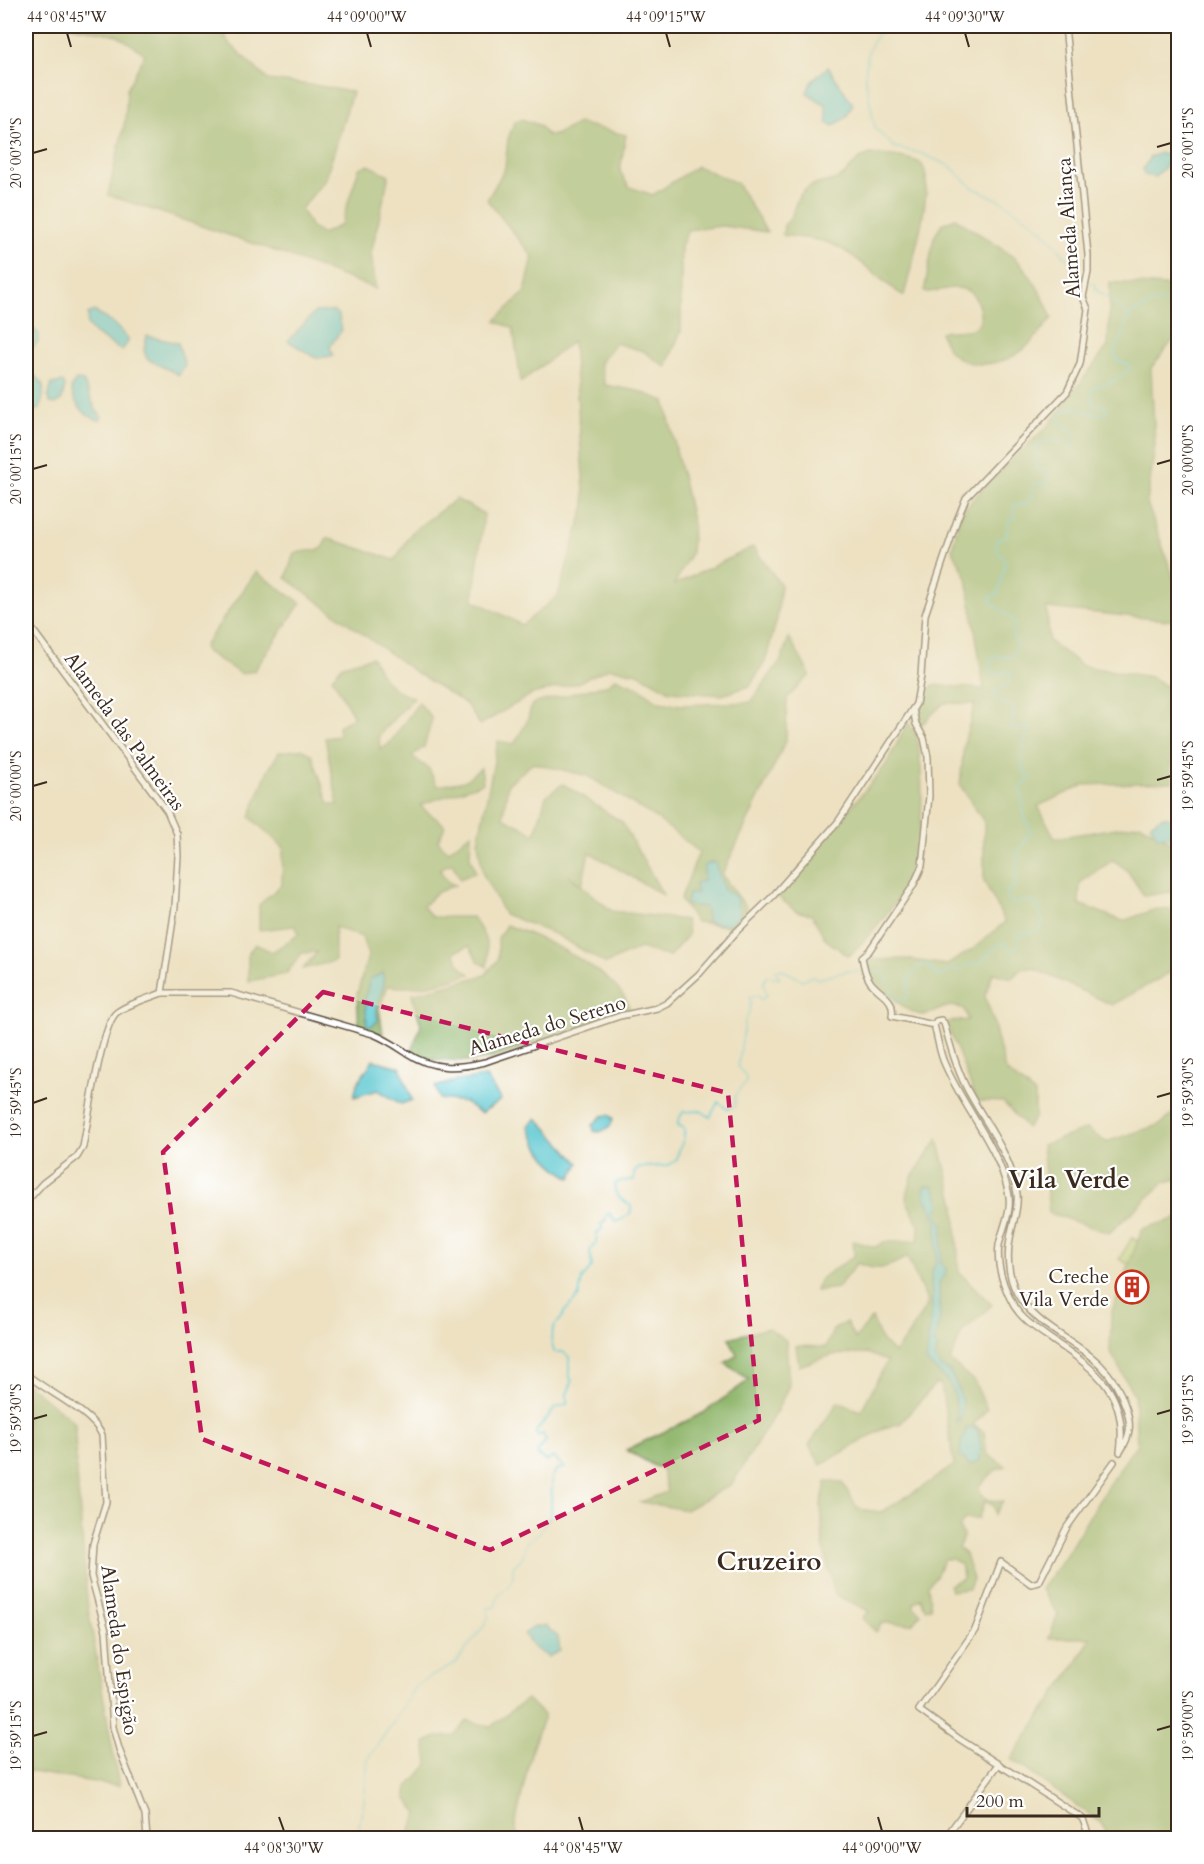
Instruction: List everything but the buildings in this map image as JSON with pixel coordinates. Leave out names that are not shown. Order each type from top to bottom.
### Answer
[{"type":"street","name":"Alameda Aliança","points":[[838,822],[916,704],[920,683],[925,615],[960,512],[970,493],[1067,392],[1080,364],[1088,309],[1083,297],[1088,272],[1065,26]]},
{"type":"street","name":"Alameda das Palmeiras","points":[[26,621],[167,811],[174,826],[178,846],[177,874],[162,993]]},
{"type":"street","points":[[913,709],[916,724],[924,738],[928,757],[929,796],[922,866],[913,886],[869,951],[862,957],[872,985],[891,1002],[892,1016],[934,1025]]},
{"type":"street","name":"Alameda do Sereno","points":[[162,993],[231,993],[373,1034],[421,1061],[440,1068],[455,1068],[485,1062],[620,1016],[657,1008],[667,1003],[699,974],[737,931],[772,897],[838,822]]},
{"type":"street","points":[[26,1202],[43,1183],[76,1157],[83,1147],[101,1054],[107,1031],[115,1014],[162,993]]},
{"type":"street","points":[[936,1021],[943,1021],[953,1056],[965,1085],[1006,1157],[1015,1181],[1018,1196],[1009,1240],[1008,1260],[1015,1290],[1038,1319],[1100,1363],[1120,1390],[1128,1413],[1130,1429],[1128,1440],[1120,1452],[1121,1425],[1114,1397],[1107,1386],[1085,1363],[1029,1323],[1016,1309],[1007,1294],[999,1265],[999,1245],[1010,1204],[1006,1181],[996,1157],[943,1060],[934,1025],[936,1021]]},
{"type":"street","name":"Alameda do Espigão","points":[[26,1374],[88,1417],[99,1428],[102,1435],[106,1502],[93,1544],[91,1576],[106,1631],[113,1727],[119,1749],[145,1815],[147,1839]]},
{"type":"street","points":[[1091,1839],[1082,1818],[919,1710],[975,1630],[1001,1562],[1031,1584],[1039,1582],[1067,1527],[1114,1462]]},
{"type":"street","points":[[945,1839],[999,1764]]},
{"type":"highlighted area","points":[[323,992],[728,1093],[759,1420],[490,1550],[202,1439],[163,1152]]},
{"type":"green space","points":[[70,26],[221,26],[228,42],[268,80],[352,92],[326,179],[301,209],[311,227],[322,234],[341,225],[359,168],[369,165],[389,175],[371,254],[376,289],[264,247],[108,195],[125,121],[127,89],[145,54],[117,35]]},
{"type":"green space","points":[[521,119],[539,125],[547,135],[555,135],[578,123],[626,135],[620,171],[629,187],[653,195],[697,166],[737,183],[767,232],[722,226],[688,230],[681,246],[681,331],[666,367],[643,351],[615,343],[600,363],[605,385],[638,391],[665,401],[693,524],[691,553],[674,585],[753,547],[781,585],[777,619],[765,662],[750,686],[722,695],[670,691],[638,673],[609,668],[577,683],[532,694],[480,725],[466,704],[415,672],[286,578],[294,553],[322,549],[327,538],[395,560],[412,532],[456,499],[484,514],[473,600],[522,625],[558,596],[585,505],[573,341],[521,382],[513,328],[495,321],[525,292],[533,257],[487,200],[505,168],[508,139],[515,121]]},
{"type":"green space","points":[[871,154],[917,161],[925,173],[926,187],[921,227],[904,296],[836,246],[826,242],[783,235],[784,225],[791,217],[799,197],[806,189],[837,179],[860,159]]},
{"type":"green space","points":[[955,218],[1013,256],[1036,285],[1052,318],[1027,346],[1008,359],[981,364],[955,356],[944,342],[940,332],[974,328],[980,317],[976,300],[971,293],[961,288],[924,292],[934,237],[942,224]]},
{"type":"green space","points":[[1110,282],[1178,287],[1178,334],[1151,368],[1155,446],[1147,503],[1178,590],[1178,611],[1175,621],[1047,608],[1049,641],[1083,666],[1151,677],[1166,686],[1172,782],[1084,785],[1038,806],[1055,838],[1141,824],[1177,846],[1178,891],[1144,896],[1127,870],[1113,860],[1080,883],[1079,904],[1123,921],[1156,909],[1178,910],[1178,968],[1112,1005],[1033,968],[1021,969],[1012,978],[993,973],[985,996],[1005,1070],[1035,1094],[1035,1117],[1027,1128],[1003,1102],[977,1101],[946,1022],[968,1020],[964,1009],[952,1006],[929,1014],[917,1014],[902,1005],[865,974],[869,960],[906,959],[947,965],[973,949],[1005,922],[984,881],[984,822],[960,785],[964,744],[975,704],[944,703],[920,726],[918,710],[933,685],[984,689],[967,578],[952,549],[960,515],[985,485],[1049,425],[1108,346]]},
{"type":"green space","points":[[256,572],[301,603],[254,671],[241,674],[205,651],[204,646]]},
{"type":"green space","points":[[789,637],[810,675],[787,698],[786,741],[722,875],[747,908],[733,927],[696,922],[680,900],[699,852],[656,818],[588,776],[533,763],[508,784],[503,817],[535,834],[546,796],[563,784],[622,822],[663,895],[589,852],[582,885],[569,876],[612,911],[686,920],[688,935],[669,957],[640,948],[606,964],[557,935],[504,914],[483,874],[478,842],[498,741],[514,744],[527,722],[532,704],[609,684],[615,678],[638,687],[659,702],[682,705],[751,702],[781,660]]},
{"type":"green space","points":[[372,657],[383,677],[393,688],[414,697],[379,735],[380,750],[389,744],[419,702],[432,719],[424,747],[412,756],[429,769],[437,786],[464,781],[481,768],[483,783],[420,805],[445,826],[438,841],[448,851],[471,833],[470,857],[476,872],[460,879],[452,863],[439,869],[448,882],[455,885],[436,893],[423,906],[432,917],[472,917],[486,941],[488,953],[487,967],[478,961],[469,946],[454,952],[461,967],[470,974],[420,986],[388,986],[379,1008],[383,1034],[359,1028],[357,994],[368,956],[362,937],[335,927],[335,961],[303,969],[317,952],[302,953],[286,974],[248,981],[248,954],[255,944],[272,952],[299,934],[295,926],[259,930],[259,905],[282,884],[283,847],[250,817],[266,774],[279,752],[303,749],[312,755],[329,804],[338,805],[325,738],[339,736],[338,726],[354,717],[332,677],[343,665]]},
{"type":"green space","points":[[908,722],[917,738],[922,792],[920,833],[913,870],[907,884],[888,913],[849,956],[826,940],[812,915],[796,911],[777,896],[885,766]]},
{"type":"green space","points":[[506,925],[558,947],[595,969],[623,995],[630,1009],[492,1058],[468,1061],[424,1059],[412,1051],[421,1025],[412,994],[485,975],[498,960],[498,938]]},
{"type":"green space","points":[[1178,1109],[1178,1179],[1165,1182],[1109,1233],[1049,1213],[1042,1145],[1087,1129],[1106,1142],[1161,1124]]},
{"type":"green space","points":[[938,1139],[955,1204],[959,1272],[992,1305],[962,1332],[950,1361],[974,1381],[987,1409],[973,1425],[984,1432],[987,1454],[1006,1466],[996,1470],[978,1487],[985,1499],[1003,1502],[995,1514],[994,1507],[985,1501],[978,1519],[965,1519],[959,1527],[964,1537],[958,1548],[965,1554],[973,1579],[969,1589],[951,1591],[949,1585],[963,1578],[961,1564],[952,1559],[944,1559],[936,1576],[928,1585],[931,1608],[925,1608],[921,1598],[914,1603],[914,1607],[921,1613],[912,1624],[882,1623],[876,1632],[862,1618],[869,1611],[835,1595],[823,1546],[821,1505],[826,1482],[842,1482],[858,1509],[881,1512],[954,1465],[941,1386],[936,1383],[901,1423],[884,1428],[821,1465],[809,1445],[838,1402],[861,1411],[887,1361],[866,1353],[832,1355],[799,1366],[796,1346],[826,1347],[833,1330],[846,1322],[855,1339],[872,1318],[881,1340],[894,1353],[907,1337],[928,1303],[907,1257],[883,1268],[871,1268],[857,1263],[837,1288],[815,1291],[821,1278],[854,1256],[853,1241],[875,1247],[884,1242],[918,1241],[919,1226],[906,1199],[912,1177]]},
{"type":"green space","points":[[1178,1218],[1178,1838],[1110,1838],[1100,1822],[1011,1759],[1091,1638],[1049,1638],[1058,1614],[1041,1589],[1064,1558],[1109,1484],[1137,1444],[1134,1395],[1110,1351],[1111,1314],[1142,1229]]},
{"type":"green space","points":[[1132,1238],[1164,1257],[1151,1278],[1119,1259]]},
{"type":"green space","points":[[768,1328],[786,1340],[789,1385],[778,1409],[732,1484],[686,1510],[640,1502],[667,1492],[662,1470],[626,1450],[703,1413],[749,1380],[725,1363],[737,1355],[729,1338]]},
{"type":"green space","points":[[28,1384],[75,1423],[76,1466],[88,1608],[119,1786],[26,1771],[26,1386]]},
{"type":"green space","points":[[527,1699],[544,1716],[532,1749],[515,1825],[518,1838],[407,1838],[418,1813],[406,1798],[408,1787],[428,1765],[425,1743],[436,1737],[453,1736],[468,1720],[490,1727]]},
{"type":"water","points":[[828,67],[853,104],[846,118],[833,126],[827,123],[826,105],[807,93],[811,82]]},
{"type":"water","points":[[1160,153],[1169,156],[1166,166],[1155,177],[1144,175],[1143,169],[1150,157]]},
{"type":"water","points":[[94,311],[114,324],[129,340],[122,351],[95,334],[87,325],[88,314]]},
{"type":"water","points":[[333,311],[339,315],[341,331],[330,346],[333,356],[316,358],[288,341],[315,312]]},
{"type":"water","points":[[33,328],[39,334],[38,342],[26,354],[26,331]]},
{"type":"water","points":[[147,336],[178,343],[185,365],[179,375],[147,359],[144,350]]},
{"type":"water","points":[[26,369],[41,382],[43,394],[40,409],[26,413]]},
{"type":"water","points":[[76,380],[83,381],[96,410],[102,417],[100,421],[84,412],[74,399],[71,387]]},
{"type":"water","points":[[63,382],[65,387],[62,399],[56,404],[50,403],[48,397],[52,384]]},
{"type":"water","points":[[1163,816],[1178,820],[1178,831],[1175,837],[1157,836],[1150,824]]},
{"type":"water","points":[[715,862],[724,890],[736,896],[740,916],[727,925],[708,922],[705,907],[686,905],[688,894],[697,893],[695,883],[703,881],[704,865]]},
{"type":"water","points":[[383,973],[384,984],[376,1007],[378,1021],[367,1027],[365,998],[370,979]]},
{"type":"water","points":[[373,1060],[400,1067],[412,1100],[401,1104],[378,1090],[354,1097],[357,1084]]},
{"type":"water","points":[[486,1077],[501,1100],[481,1113],[464,1102],[440,1099],[435,1087],[456,1081]]},
{"type":"water","points":[[608,1115],[613,1118],[609,1127],[600,1132],[594,1131],[593,1125],[602,1116]]},
{"type":"water","points":[[537,1118],[579,1163],[571,1178],[545,1157],[537,1143],[529,1126]]},
{"type":"water","points":[[925,1186],[934,1186],[941,1205],[936,1212],[943,1223],[941,1264],[946,1269],[945,1276],[939,1282],[940,1317],[934,1344],[938,1348],[935,1358],[940,1367],[949,1371],[959,1390],[962,1410],[957,1423],[956,1402],[951,1387],[942,1375],[926,1362],[932,1305],[931,1273],[937,1261],[937,1220],[924,1195]]},
{"type":"water","points":[[967,1428],[977,1429],[981,1445],[979,1461],[970,1465],[960,1455]]},
{"type":"water","points":[[545,1626],[558,1637],[560,1651],[548,1657],[534,1648],[524,1634],[534,1627]]},
{"type":"waterway","points":[[882,26],[868,51],[865,77],[875,128],[894,147],[920,153],[950,166],[972,187],[1003,202],[1034,223],[1050,238],[1084,279]]},
{"type":"waterway","points":[[869,972],[884,973],[895,998],[905,1000],[908,996],[908,981],[920,965],[928,966],[937,976],[953,969],[960,971],[967,964],[979,964],[1000,943],[1005,943],[1009,949],[1014,950],[1020,938],[1019,933],[1035,933],[1043,925],[1038,905],[1026,901],[1013,904],[1006,895],[1007,891],[1015,887],[1018,851],[1030,833],[1023,809],[1021,787],[1031,778],[1026,775],[1022,762],[1031,727],[1013,729],[1014,709],[1006,703],[997,702],[994,694],[1008,683],[1011,676],[1008,671],[1001,674],[992,673],[989,669],[990,658],[996,655],[1010,657],[1017,645],[1012,634],[1015,624],[1013,620],[990,601],[990,598],[998,593],[1006,561],[997,551],[996,542],[1006,536],[1009,520],[1015,518],[1014,506],[1028,504],[1035,484],[1037,482],[1045,485],[1048,480],[1047,470],[1035,467],[1037,458],[1035,449],[1049,440],[1071,447],[1076,443],[1071,430],[1060,423],[1060,414],[1072,409],[1096,414],[1107,412],[1104,405],[1092,405],[1094,388],[1118,379],[1130,368],[1127,364],[1117,360],[1115,351],[1123,336],[1125,324],[1130,318],[1113,301],[1096,290],[1095,283],[1087,283]]},
{"type":"waterway","points":[[1129,315],[1152,304],[1178,296]]},
{"type":"waterway","points":[[365,1838],[359,1826],[368,1758],[416,1685],[455,1664],[484,1626],[489,1616],[487,1608],[495,1607],[499,1594],[510,1585],[513,1578],[513,1567],[523,1557],[526,1543],[540,1532],[549,1519],[552,1477],[557,1469],[565,1468],[553,1457],[547,1461],[539,1457],[537,1453],[546,1441],[543,1434],[537,1436],[536,1432],[555,1408],[567,1404],[567,1394],[572,1382],[569,1375],[569,1357],[563,1352],[554,1352],[551,1339],[554,1326],[579,1296],[582,1279],[592,1267],[590,1250],[596,1243],[597,1233],[602,1229],[601,1224],[605,1221],[607,1214],[610,1214],[616,1222],[630,1212],[631,1206],[617,1194],[615,1184],[634,1180],[634,1172],[639,1167],[668,1166],[677,1159],[684,1137],[684,1128],[678,1125],[683,1112],[701,1111],[710,1117],[718,1102],[727,1109],[735,1107],[735,1095],[746,1082],[746,1076],[738,1067],[745,1021],[751,1002],[749,998],[758,995],[761,1000],[767,996],[763,983],[767,976],[780,978],[775,970],[781,969],[802,980],[812,976],[818,979],[847,971],[863,972]]},
{"type":"place","name":"Creche Vila Verde","points":[[1132,1287]]},
{"type":"district","name":"Vila Verde","points":[[1069,1179]]},
{"type":"district","name":"Cruzeiro","points":[[769,1561]]}]
